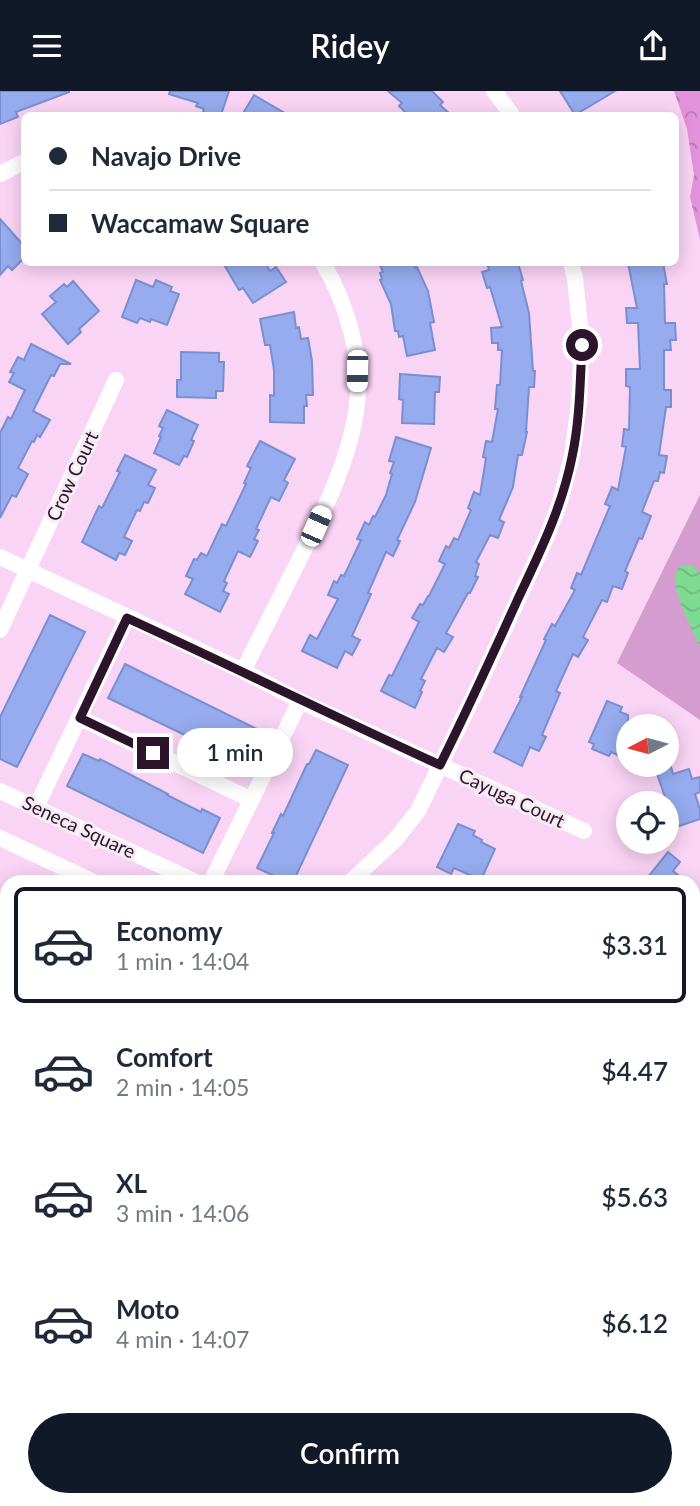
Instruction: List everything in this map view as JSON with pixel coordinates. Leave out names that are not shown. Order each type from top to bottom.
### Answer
[{"type":"street","points":[[494,91],[510,112]]},
{"type":"street","points":[[0,174],[21,164]]},
{"type":"street","points":[[243,671],[327,502],[348,448],[357,410],[357,371],[350,326],[335,284],[325,266]]},
{"type":"street","points":[[358,875],[395,840],[418,811],[478,687],[560,502],[572,456],[579,404],[582,345],[572,266]]},
{"type":"street","name":"Crow Court","points":[[0,631],[116,380]]},
{"type":"street","name":"Cayuga Court","points":[[0,557],[243,671],[300,701],[584,831]]},
{"type":"street","points":[[36,807],[127,618]]},
{"type":"street","points":[[214,875],[300,701]]},
{"type":"street","points":[[80,718],[250,799]]},
{"type":"street","name":"Seneca Square","points":[[0,790],[181,875]]},
{"type":"street","points":[[0,838],[79,875]]},
{"type":"shaded area","points":[[700,495],[700,720],[617,663]]},
{"type":"green space","points":[[674,91],[700,91],[700,239],[690,197],[694,175],[687,129]]},
{"type":"water","points":[[692,565],[700,573],[700,647],[682,605],[675,580],[680,566]]},
{"type":"building","points":[[0,91],[69,92],[16,112],[18,117],[0,124]]},
{"type":"building","points":[[170,91],[229,91],[222,112],[203,112],[204,109],[196,106],[198,103],[169,94]]},
{"type":"building","points":[[388,91],[432,91],[443,102],[440,105],[448,112],[405,112],[399,106],[402,103]]},
{"type":"building","points":[[560,91],[615,91],[580,112],[573,112]]},
{"type":"building","points":[[254,95],[283,112],[244,112]]},
{"type":"building","points":[[0,219],[21,243],[21,261],[12,270],[8,266],[0,275]]},
{"type":"building","points":[[225,266],[267,266],[270,271],[276,267],[286,282],[253,303],[243,288],[239,290]]},
{"type":"building","points":[[380,266],[417,267],[428,291],[434,322],[430,323],[435,350],[407,356],[403,336],[399,337],[398,331],[395,331],[391,304],[380,280],[380,273],[383,272]]},
{"type":"building","points":[[488,266],[519,266],[523,280],[521,281],[529,313],[535,371],[534,387],[529,387],[527,432],[522,455],[518,455],[513,487],[499,520],[504,522],[498,538],[490,535],[476,562],[479,564],[475,576],[478,577],[446,633],[453,637],[444,652],[437,648],[421,679],[425,681],[415,708],[381,691],[389,675],[392,676],[419,622],[412,618],[420,604],[423,605],[429,596],[445,564],[439,561],[446,546],[449,548],[454,538],[458,540],[471,510],[468,508],[474,492],[480,495],[486,441],[492,442],[498,409],[495,409],[497,385],[500,385],[502,350],[498,350],[498,343],[492,343],[491,328],[502,327],[490,287],[487,288],[482,272],[489,270]]},
{"type":"building","points":[[629,266],[664,266],[667,284],[664,284],[665,323],[675,323],[676,340],[670,340],[671,350],[664,350],[664,390],[671,390],[671,407],[666,407],[659,455],[667,456],[664,473],[660,472],[658,481],[654,481],[642,512],[651,516],[625,571],[628,573],[622,589],[613,586],[607,602],[602,600],[583,637],[588,640],[578,657],[573,654],[556,691],[560,693],[542,735],[546,737],[539,751],[530,747],[522,766],[494,752],[522,697],[546,640],[544,639],[552,624],[555,626],[575,590],[571,588],[577,573],[581,575],[610,506],[605,504],[612,487],[618,490],[626,447],[622,446],[624,429],[629,430],[630,387],[626,386],[626,369],[640,369],[638,323],[627,323],[626,308],[637,308]]},
{"type":"building","points":[[136,280],[153,287],[156,280],[172,287],[170,291],[179,294],[167,325],[140,318],[137,323],[122,317]]},
{"type":"building","points":[[73,281],[99,311],[79,329],[81,332],[68,344],[42,314],[56,302],[50,296],[64,284],[67,287]]},
{"type":"building","points":[[294,312],[301,339],[308,338],[313,395],[306,395],[304,423],[270,422],[274,370],[270,345],[265,345],[260,319]]},
{"type":"building","points":[[31,344],[71,364],[60,364],[54,376],[51,375],[33,411],[50,420],[40,437],[37,435],[34,442],[32,441],[18,468],[28,474],[16,497],[12,495],[0,518],[0,433],[8,417],[11,419],[25,390],[9,382],[14,373],[10,372],[18,357],[24,360]]},
{"type":"building","points":[[181,352],[219,353],[219,362],[224,362],[223,391],[216,391],[216,398],[177,397],[177,380],[181,380]]},
{"type":"building","points":[[400,374],[440,377],[439,392],[435,392],[434,424],[402,423]]},
{"type":"building","points":[[167,410],[198,425],[187,457],[184,456],[179,465],[154,453],[163,428],[159,426]]},
{"type":"building","points":[[396,437],[431,448],[415,502],[397,540],[400,541],[393,556],[386,552],[352,636],[360,640],[352,655],[345,651],[337,668],[302,651],[310,635],[317,639],[338,599],[328,595],[334,581],[337,583],[341,575],[344,576],[361,540],[357,539],[365,522],[369,525],[386,495],[394,462],[389,461]]},
{"type":"building","points":[[260,441],[295,459],[284,480],[288,483],[279,501],[271,497],[256,529],[259,530],[254,539],[258,541],[250,557],[238,551],[224,581],[227,583],[223,591],[229,594],[220,612],[185,594],[193,579],[186,576],[194,559],[197,560],[201,553],[207,556],[222,524],[226,526],[246,484],[244,483],[251,468],[247,466]]},
{"type":"building","points":[[125,455],[156,470],[148,485],[155,488],[148,503],[144,502],[140,511],[137,510],[124,537],[132,541],[125,555],[119,553],[116,560],[82,542],[99,506],[102,508],[120,472],[117,471]]},
{"type":"building","points":[[50,615],[85,632],[17,767],[0,759],[0,717]]},
{"type":"building","points":[[125,664],[261,731],[245,764],[108,698]]},
{"type":"building","points":[[607,701],[622,707],[620,712],[625,714],[616,714],[616,754],[611,752],[609,756],[592,749],[594,744],[589,742]]},
{"type":"building","points":[[316,750],[348,765],[296,875],[272,875],[257,868],[281,814],[283,816]]},
{"type":"building","points":[[83,754],[99,761],[100,759],[201,812],[202,809],[220,818],[203,853],[67,786]]},
{"type":"building","points":[[689,769],[692,779],[700,777],[700,792],[695,794],[700,819],[679,826],[679,791],[663,791],[658,777],[679,777],[679,772]]},
{"type":"building","points":[[458,824],[475,831],[473,835],[495,849],[483,875],[470,875],[454,868],[451,874],[437,867]]},
{"type":"building","points":[[666,854],[670,854],[680,862],[673,871],[678,875],[650,875]]},
{"type":"route","points":[[153,753],[80,718],[127,618],[440,765],[547,536],[560,502],[572,456],[579,404],[582,345]]}]
